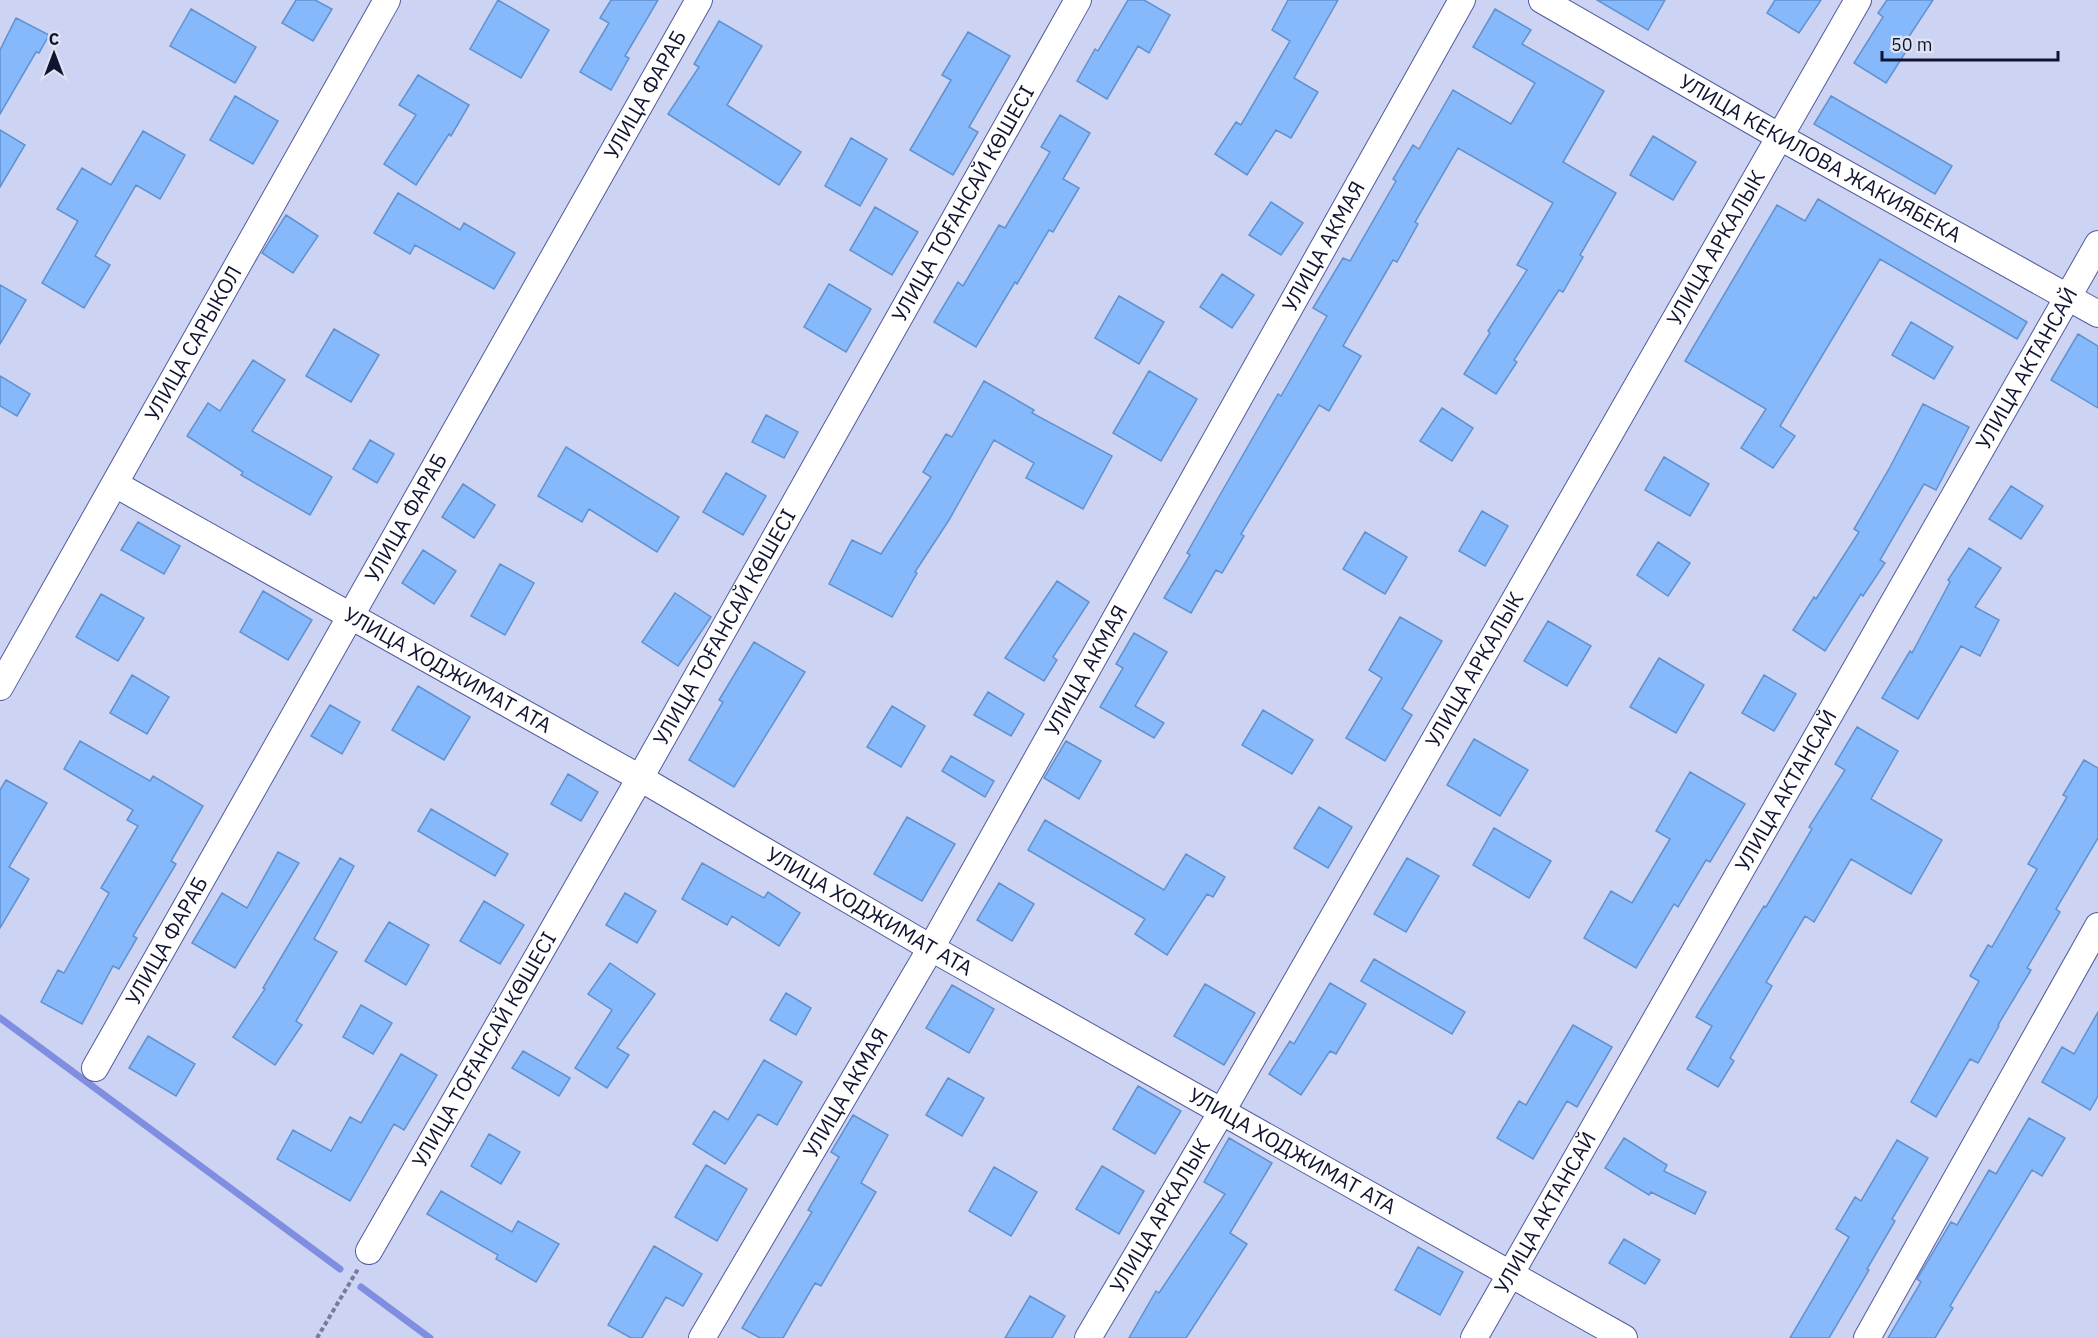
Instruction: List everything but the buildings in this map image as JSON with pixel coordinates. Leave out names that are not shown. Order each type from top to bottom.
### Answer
[{"type":"street","name":"УЛИЦА САРЫКОЛ","points":[[0,687],[387,0]]},
{"type":"street","name":"УЛИЦА ФАРАБ","points":[[95,1068],[699,0]]},
{"type":"street","name":"УЛИЦА ТОҒАНСАЙ КӨШЕСІ","points":[[369,1251],[640,778],[1078,0]]},
{"type":"street","name":"УЛИЦА АКМАЯ","points":[[702,1338],[931,948],[1462,0]]},
{"type":"street","name":"УЛИЦА КЕКИЛОВА ЖАКИЯБЕКА","points":[[1542,0],[1780,137],[2098,314]]},
{"type":"street","name":"УЛИЦА АРКАЛЫК","points":[[1088,1338],[1221,1113],[1858,0]]},
{"type":"street","name":"УЛИЦА АКТАНСАЙ","points":[[1474,1338],[2098,244]]},
{"type":"street","name":"УЛИЦА ХОДЖИМАТ АТА","points":[[114,484],[640,778],[931,948],[1624,1338]]},
{"type":"street","points":[[1868,1338],[2098,926]]},
{"type":"path","points":[[317,1338],[369,1251]]},
{"type":"waterway","points":[[0,1018],[340,1269]]},
{"type":"waterway","points":[[361,1287],[430,1338]]}]
